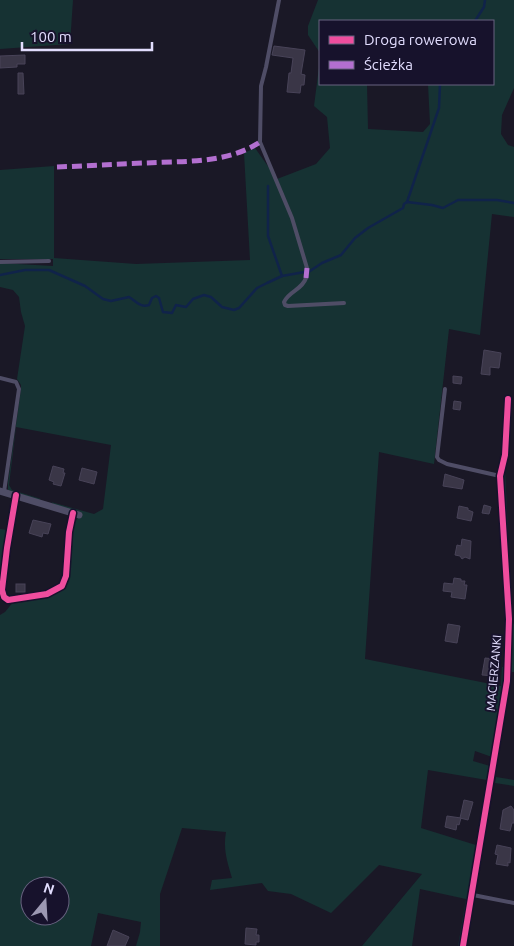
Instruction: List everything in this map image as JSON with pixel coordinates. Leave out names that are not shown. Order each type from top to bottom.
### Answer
[{"type":"street","name":"MACIERZANKI","points":[[463,946],[505,697],[512,619],[500,476],[505,455],[508,399]]},
{"type":"street","points":[[2,491],[16,495],[76,514],[69,532],[66,576],[62,586],[47,594],[8,600],[2,590],[16,495]]},
{"type":"lane","points":[[279,0],[266,68],[260,86],[260,142],[292,218],[307,268]]},
{"type":"lane","points":[[0,262],[49,261]]},
{"type":"lane","points":[[306,278],[301,288],[286,298],[285,305],[344,303]]},
{"type":"lane","points":[[0,378],[16,382],[19,389],[2,491]]},
{"type":"lane","points":[[445,390],[437,457],[447,464],[500,476]]},
{"type":"lane","points":[[473,895],[514,903]]},
{"type":"green space","points":[[0,0],[73,0],[70,44],[0,49]]},
{"type":"green space","points":[[318,0],[514,0],[514,88],[502,115],[501,134],[508,145],[514,147],[514,217],[492,214],[480,335],[449,329],[434,464],[379,452],[365,659],[501,686],[502,667],[506,666],[492,757],[475,751],[473,761],[490,766],[479,833],[487,780],[428,770],[421,828],[479,846],[461,946],[458,946],[466,899],[420,889],[412,946],[362,946],[422,874],[379,865],[331,913],[291,894],[268,891],[262,883],[210,890],[212,880],[232,878],[225,850],[226,832],[182,828],[160,894],[160,946],[136,946],[141,922],[98,913],[91,946],[0,946],[0,615],[14,601],[63,587],[74,524],[80,514],[56,506],[51,502],[94,514],[103,509],[111,445],[16,427],[9,485],[12,490],[41,499],[38,500],[8,490],[8,482],[21,389],[17,379],[25,326],[19,297],[13,290],[0,287],[0,263],[53,266],[53,259],[0,259],[0,170],[54,166],[54,258],[136,264],[250,260],[244,153],[255,148],[277,179],[316,164],[330,148],[327,117],[314,106],[319,67],[319,85],[367,85],[368,129],[423,132],[430,124],[428,85],[494,85],[494,20],[319,20],[319,52],[308,35],[308,26]]},
{"type":"green space","points":[[508,464],[505,470],[508,531],[506,530],[503,473]]},
{"type":"green space","points":[[0,529],[7,530],[0,579]]},
{"type":"green space","points":[[514,623],[514,672],[510,672],[512,626]]},
{"type":"green space","points":[[496,777],[514,780],[514,786],[495,783]]},
{"type":"building","points":[[274,46],[305,50],[301,74],[305,75],[304,85],[301,85],[300,93],[287,92],[293,58],[272,55]]},
{"type":"building","points":[[25,55],[25,64],[17,64],[17,67],[0,68],[0,56]]},
{"type":"building","points":[[18,73],[23,73],[24,94],[18,94]]},
{"type":"building","points":[[484,350],[501,353],[499,368],[490,367],[490,375],[481,374]]},
{"type":"building","points":[[453,376],[462,377],[461,384],[453,383]]},
{"type":"building","points":[[454,401],[461,402],[460,410],[453,409]]},
{"type":"building","points":[[53,466],[64,469],[63,473],[65,473],[61,486],[53,484],[54,482],[49,480]]},
{"type":"building","points":[[82,468],[97,472],[94,484],[79,480]]},
{"type":"building","points":[[445,474],[464,480],[462,489],[443,486]]},
{"type":"building","points":[[484,505],[491,507],[489,514],[482,513]]},
{"type":"building","points":[[459,506],[468,508],[468,510],[473,512],[471,521],[457,518]]},
{"type":"building","points":[[33,520],[51,524],[48,534],[43,533],[42,537],[29,533]]},
{"type":"building","points":[[462,539],[471,541],[470,559],[465,557],[462,559],[460,556],[455,555],[457,545],[461,546]]},
{"type":"building","points":[[454,578],[465,581],[464,585],[467,585],[465,599],[451,597],[452,592],[443,591],[444,583],[453,584]]},
{"type":"building","points":[[16,584],[25,584],[25,592],[16,592]]},
{"type":"building","points":[[448,624],[460,626],[457,643],[445,641]]},
{"type":"building","points":[[485,658],[495,659],[495,676],[482,675]]},
{"type":"building","points":[[464,800],[473,802],[468,820],[460,818]]},
{"type":"building","points":[[511,806],[514,810],[514,823],[512,823],[510,831],[500,829],[503,810]]},
{"type":"building","points":[[447,816],[461,818],[456,830],[445,827]]},
{"type":"building","points":[[497,845],[511,848],[508,866],[496,864],[498,855],[495,854]]},
{"type":"building","points":[[246,928],[257,929],[256,935],[259,935],[259,942],[256,942],[256,945],[245,944]]},
{"type":"building","points":[[113,930],[129,937],[125,946],[107,946]]},
{"type":"waterway","points":[[476,20],[484,7],[485,0]]},
{"type":"waterway","points":[[407,202],[439,108],[440,85]]},
{"type":"waterway","points":[[268,186],[268,236],[282,276]]},
{"type":"waterway","points":[[0,275],[25,270],[49,270],[85,286],[103,299],[111,301],[129,297],[146,306],[156,296],[159,298],[163,312],[172,313],[176,305],[186,307],[193,299],[204,295],[211,297],[222,307],[234,310],[239,308],[257,288],[282,276],[310,271],[322,263],[341,255],[355,238],[368,228],[403,208],[407,202],[443,208],[458,200],[497,200],[514,203]]},
{"type":"marked path","points":[[57,167],[204,160],[233,154],[260,142]]},
{"type":"marked path","points":[[306,278],[307,268]]},
{"type":"cycle path","points":[[463,946],[507,681],[509,619],[500,476],[505,455],[508,399]]},
{"type":"cycle path","points":[[16,495],[2,590],[4,597],[8,600],[47,594],[62,586],[66,576],[69,532],[73,513]]}]
